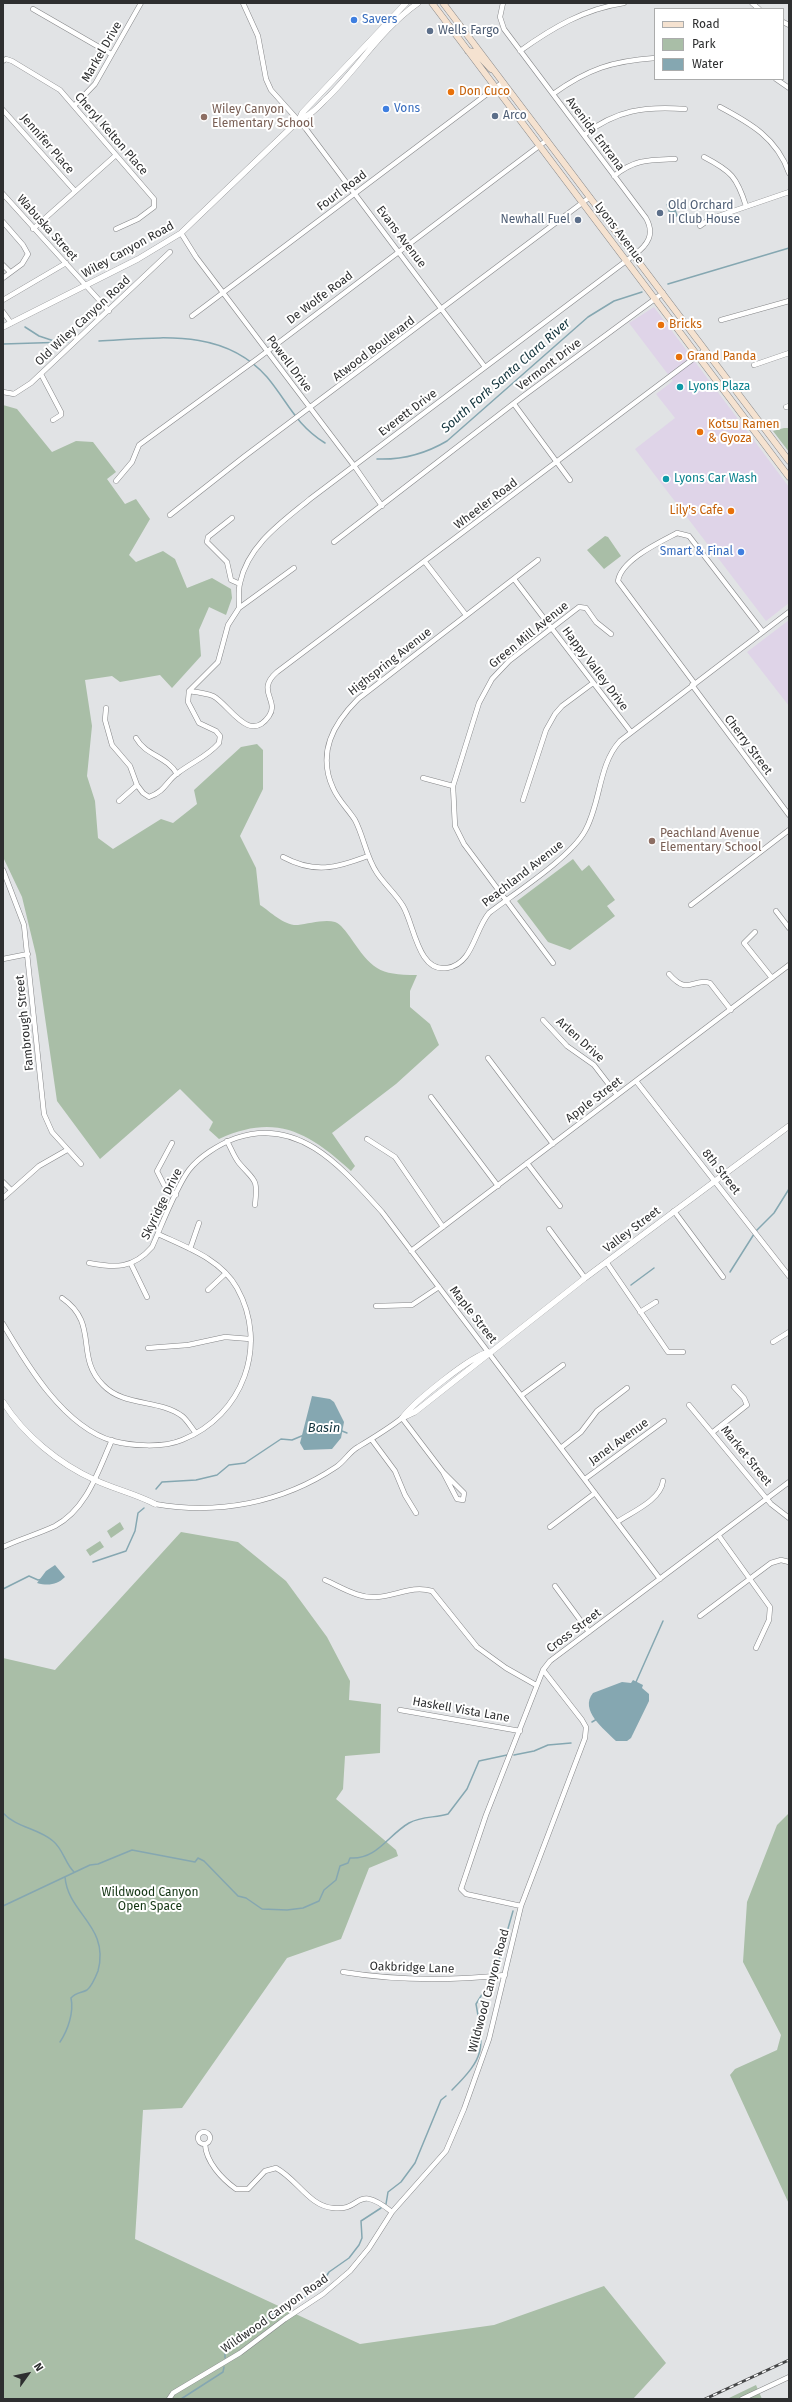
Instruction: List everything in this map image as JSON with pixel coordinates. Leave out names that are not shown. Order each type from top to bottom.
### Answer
[{"type":"main road","name":"Lyons Avenue","points":[[432,3],[789,477]]},
{"type":"main road","name":"Lyons Avenue","points":[[443,3],[789,461]]},
{"type":"main road","points":[[468,51],[475,52],[485,65],[496,72]]},
{"type":"street","points":[[135,3],[140,4]]},
{"type":"street","name":"Evans Avenue","points":[[243,3],[258,36],[266,79],[271,90],[299,120],[485,367]]},
{"type":"street","name":"Wiley Canyon Road","points":[[3,327],[138,259],[181,233],[299,120],[302,113],[348,67],[382,26],[406,3]]},
{"type":"street","name":"Wiley Canyon Road","points":[[299,120],[306,118],[317,108],[353,71],[384,33],[418,3]]},
{"type":"street","name":"Avenida Entrana","points":[[503,3],[500,17],[504,29],[646,218],[650,227],[649,240],[627,261]]},
{"type":"street","points":[[520,51],[558,25],[575,17],[624,3]]},
{"type":"street","name":"Markel Drive","points":[[74,106],[91,91],[140,4]]},
{"type":"street","points":[[33,9],[111,54]]},
{"type":"street","points":[[553,94],[582,75],[605,65],[626,60],[654,58]]},
{"type":"street","name":"Cheryl Kelton Place","points":[[5,60],[60,90],[154,199],[155,204],[138,219],[116,229]]},
{"type":"street","points":[[348,67],[353,71]]},
{"type":"street","points":[[777,80],[789,88]]},
{"type":"street","name":"Fourl Road","points":[[192,316],[503,82]]},
{"type":"street","points":[[322,93],[327,98]]},
{"type":"street","points":[[312,103],[317,108]]},
{"type":"street","points":[[720,107],[754,125],[768,137],[777,149],[789,173]]},
{"type":"street","points":[[584,135],[611,117],[624,112],[643,109],[685,109]]},
{"type":"street","name":"Jennifer Place","points":[[3,110],[75,192]]},
{"type":"street","name":"De Wolfe Road","points":[[116,481],[132,462],[139,445],[248,366],[547,140]]},
{"type":"street","points":[[33,229],[116,155]]},
{"type":"street","points":[[704,157],[725,168],[732,174],[738,183],[746,206]]},
{"type":"street","points":[[614,176],[633,163],[649,160],[675,159]]},
{"type":"street","points":[[700,226],[710,219],[789,192]]},
{"type":"street","name":"Wabuska Street","points":[[3,194],[33,229],[109,311]]},
{"type":"street","name":"Atwood Boulevard","points":[[170,516],[245,456],[443,310],[590,197]]},
{"type":"street","points":[[3,222],[23,245],[28,254],[22,264],[3,278]]},
{"type":"street","name":"Powell Drive","points":[[181,233],[196,257],[223,294],[355,466],[382,506]]},
{"type":"street","name":"Old Wiley Canyon Road","points":[[3,392],[14,394],[41,374],[170,252]]},
{"type":"street","name":"Everett Drive","points":[[239,608],[240,584],[244,568],[267,534],[310,499],[627,261]]},
{"type":"street","points":[[3,300],[66,263]]},
{"type":"street","points":[[3,265],[10,272]]},
{"type":"street","name":"Vermont Drive","points":[[334,542],[514,404],[663,293]]},
{"type":"street","points":[[721,320],[789,301]]},
{"type":"street","points":[[3,312],[11,323]]},
{"type":"street","name":"Wheeler Road","points":[[189,691],[212,696],[236,719],[254,726],[264,722],[270,714],[272,703],[267,690],[268,681],[277,672],[705,350]]},
{"type":"street","points":[[754,365],[789,353]]},
{"type":"street","points":[[41,374],[61,412],[61,415],[52,420]]},
{"type":"street","points":[[514,404],[570,480]]},
{"type":"street","points":[[232,518],[208,537],[207,542],[227,562],[231,580],[240,584]]},
{"type":"street","name":"Cherry Street","points":[[763,632],[689,536],[677,533],[644,552],[624,568],[618,581],[789,816]]},
{"type":"street","name":"Highspring Avenue","points":[[368,856],[360,831],[333,789],[327,773],[325,755],[338,723],[358,699],[538,560]]},
{"type":"street","points":[[425,562],[466,615]]},
{"type":"street","points":[[106,708],[105,720],[112,745],[130,766],[137,785],[143,793],[149,797],[168,785],[177,774],[203,758],[219,743],[220,736],[216,731],[203,726],[190,707],[187,698],[189,691],[218,662],[228,625],[239,608],[294,568]]},
{"type":"street","name":"Happy Valley Drive","points":[[514,579],[630,732]]},
{"type":"street","name":"Green Mill Avenue","points":[[453,786],[479,703],[492,679],[509,661],[579,607],[586,608],[596,622],[611,634]]},
{"type":"street","name":"Peachland Avenue","points":[[368,856],[377,873],[404,906],[426,960],[436,967],[451,967],[466,958],[482,921],[577,843],[589,822],[611,753],[620,741],[789,612]]},
{"type":"street","points":[[523,800],[546,730],[555,714],[562,706],[593,683]]},
{"type":"street","points":[[136,738],[142,748],[166,760],[177,774]]},
{"type":"street","points":[[423,778],[453,786],[455,826],[464,844],[553,963]]},
{"type":"street","points":[[119,801],[137,785]]},
{"type":"street","points":[[691,905],[789,830]]},
{"type":"street","points":[[283,857],[300,866],[320,868],[341,866],[368,856]]},
{"type":"street","name":"Fambrough Street","points":[[3,870],[24,925],[44,1114],[52,1132],[81,1164]]},
{"type":"street","points":[[776,911],[789,928]]},
{"type":"street","points":[[755,932],[744,943],[772,978]]},
{"type":"street","points":[[3,959],[28,954]]},
{"type":"street","name":"Apple Street","points":[[411,1250],[498,1186],[789,965]]},
{"type":"street","points":[[669,974],[678,984],[682,985],[692,985],[706,982],[710,983],[731,1010]]},
{"type":"street","name":"Arlen Drive","points":[[543,1020],[567,1046],[594,1066],[618,1095]]},
{"type":"street","points":[[488,1058],[553,1144]]},
{"type":"street","name":"8th Street","points":[[636,1081],[789,1276]]},
{"type":"street","points":[[431,1097],[498,1186]]},
{"type":"street","name":"Valley Street","points":[[402,1418],[411,1406],[453,1374],[482,1353],[489,1352],[715,1180],[789,1126]]},
{"type":"street","name":"Maple Street","points":[[227,1141],[248,1135],[269,1132],[287,1134],[305,1142],[350,1178],[382,1212],[562,1447],[660,1579]]},
{"type":"street","points":[[367,1139],[395,1157],[442,1227]]},
{"type":"street","points":[[227,1141],[239,1163],[253,1177],[256,1191],[255,1205]]},
{"type":"street","name":"Skyridge Drive","points":[[89,1263],[110,1267],[131,1264],[144,1256],[152,1248],[188,1170],[205,1155],[227,1141]]},
{"type":"street","points":[[172,1143],[157,1171],[164,1184],[176,1195]]},
{"type":"street","points":[[3,1198],[39,1166],[67,1150]]},
{"type":"street","points":[[527,1163],[560,1206]]},
{"type":"street","points":[[3,1182],[11,1190]]},
{"type":"street","points":[[674,1211],[723,1277]]},
{"type":"street","points":[[190,1249],[199,1223]]},
{"type":"street","points":[[549,1229],[585,1278]]},
{"type":"street","points":[[3,1324],[48,1393],[86,1427],[112,1440],[138,1444],[171,1443],[182,1440],[208,1425],[224,1410],[238,1390],[248,1369],[251,1352],[249,1318],[236,1287],[211,1260],[158,1234]]},
{"type":"street","points":[[607,1263],[630,1294],[640,1312],[668,1352],[683,1352]]},
{"type":"street","points":[[131,1264],[147,1297]]},
{"type":"street","points":[[208,1290],[225,1274]]},
{"type":"street","points":[[376,1306],[412,1305],[439,1287]]},
{"type":"street","points":[[62,1298],[75,1307],[80,1315],[85,1331],[90,1364],[96,1377],[104,1387],[122,1397],[172,1410],[184,1418],[195,1432]]},
{"type":"street","points":[[640,1312],[656,1302]]},
{"type":"street","points":[[773,1342],[789,1332]]},
{"type":"street","points":[[148,1348],[188,1345],[225,1337],[250,1339]]},
{"type":"street","points":[[522,1396],[563,1365]]},
{"type":"street","points":[[713,1432],[747,1404],[734,1386]]},
{"type":"street","points":[[562,1447],[581,1432],[597,1411],[627,1388]]},
{"type":"street","points":[[3,1402],[29,1434],[69,1467],[94,1480],[155,1504],[185,1508],[217,1508],[272,1498],[313,1480],[342,1462],[349,1453],[372,1440],[402,1418],[443,1472],[464,1493],[465,1496],[463,1500],[457,1499],[443,1472]]},
{"type":"street","name":"Market Street","points":[[689,1404],[778,1511],[789,1518]]},
{"type":"street","name":"Janel Avenue","points":[[585,1479],[664,1421]]},
{"type":"street","points":[[3,1547],[54,1526],[66,1519],[80,1505],[94,1480],[112,1440]]},
{"type":"street","points":[[372,1440],[394,1471],[405,1495],[416,1513]]},
{"type":"street","points":[[617,1522],[654,1497],[662,1488],[663,1481]]},
{"type":"street","name":"Cross Street","points":[[521,1906],[462,1892],[461,1889],[486,1815],[543,1670],[550,1661],[719,1536],[789,1482]]},
{"type":"street","points":[[550,1527],[595,1492]]},
{"type":"street","points":[[719,1536],[770,1607],[769,1620],[756,1648]]},
{"type":"street","points":[[700,1616],[750,1578],[776,1561],[789,1562]]},
{"type":"street","points":[[325,1580],[366,1597],[378,1597],[411,1589],[423,1588],[432,1591],[477,1647],[506,1668],[536,1685]]},
{"type":"street","points":[[555,1586],[589,1632]]},
{"type":"street","name":"Wildwood Canyon Road","points":[[169,2399],[173,2393],[240,2353],[285,2319],[323,2294],[362,2258],[392,2212],[446,2152],[464,2110],[489,2039],[521,1906],[585,1738],[586,1727],[582,1720],[543,1670]]},
{"type":"street","name":"Haskell Vista Lane","points":[[400,1710],[520,1731]]},
{"type":"street","name":"Oakbridge Lane","points":[[343,1972],[378,1978],[441,1981],[505,1975]]},
{"type":"street","points":[[205,2144],[205,2152],[210,2162],[236,2189],[248,2189],[265,2170],[276,2168],[320,2205],[335,2209],[344,2207],[363,2197],[370,2198],[392,2212]]},
{"type":"street","points":[[742,2399],[789,2377]]},
{"type":"shaded area","points":[[654,307],[789,487],[789,603],[766,621],[635,449],[675,418],[656,394],[673,381],[629,323]]},
{"type":"shaded area","points":[[789,620],[789,706],[747,652]]},
{"type":"green space","points":[[3,405],[17,409],[52,452],[76,441],[93,442],[116,472],[107,479],[125,504],[136,499],[150,519],[129,555],[136,562],[163,551],[175,559],[187,588],[212,578],[231,589],[232,598],[226,615],[209,607],[199,630],[201,656],[172,688],[160,675],[120,682],[112,676],[85,680],[92,726],[87,776],[95,801],[98,838],[113,849],[161,819],[173,823],[197,804],[194,790],[241,747],[257,744],[263,750],[263,789],[240,836],[256,868],[260,905],[278,918],[293,925],[321,921],[335,922],[343,928],[364,956],[377,968],[393,974],[417,975],[410,991],[410,1007],[430,1024],[439,1045],[396,1084],[332,1133],[355,1166],[351,1171],[335,1157],[305,1137],[274,1127],[239,1131],[219,1139],[209,1130],[213,1122],[180,1089],[100,1159],[57,1101],[36,955],[22,897],[3,857]]},
{"type":"green space","points":[[789,428],[789,452],[773,431]]},
{"type":"green space","points":[[605,536],[608,537],[621,556],[604,569],[587,550]]},
{"type":"green space","points":[[573,859],[582,871],[589,865],[615,900],[607,906],[615,916],[570,950],[548,942],[517,901]]},
{"type":"green space","points":[[120,1522],[124,1529],[111,1538],[107,1531]]},
{"type":"green space","name":"Wildwood Canyon Open Space","points":[[181,1532],[238,1542],[286,1581],[327,1637],[350,1681],[349,1700],[381,1704],[380,1753],[345,1756],[343,1789],[336,1799],[396,1850],[398,1856],[369,1868],[341,1939],[287,1958],[182,2108],[143,2110],[135,2239],[360,2344],[494,2325],[604,2286],[666,2363],[633,2399],[3,2399],[3,1658],[55,1670]]},
{"type":"green space","points":[[100,1541],[104,1547],[90,1556],[86,1550]]},
{"type":"green space","points":[[789,1813],[789,2204],[730,2075],[735,2069],[777,2050],[781,2035],[743,1962],[747,1902],[777,1825]]},
{"type":"green space","points":[[756,2385],[762,2399],[727,2399]]},
{"type":"water","points":[[673,202],[678,216],[671,219],[666,204]]},
{"type":"water","name":"Basin","points":[[312,1396],[330,1399],[334,1402],[344,1422],[341,1438],[332,1449],[304,1450],[300,1443]]},
{"type":"water","points":[[55,1565],[65,1577],[59,1582],[52,1584],[37,1583],[46,1571]]},
{"type":"water","points":[[633,1680],[643,1685],[642,1688],[649,1694],[649,1701],[631,1738],[627,1741],[616,1741],[595,1719],[589,1706],[589,1699],[593,1693],[622,1682],[631,1683]]},
{"type":"waterway","name":"South Fork Santa Clara River","points":[[668,284],[789,248]]},
{"type":"waterway","name":"South Fork Santa Clara River","points":[[377,459],[404,457],[422,453],[447,441],[588,317],[614,301],[642,292]]},
{"type":"waterway","points":[[25,327],[39,336],[54,341]]},
{"type":"waterway","name":"South Fork Santa Clara River","points":[[99,341],[144,338],[189,339],[210,343],[231,350],[250,361],[267,377],[306,428],[325,443]]},
{"type":"waterway","name":"South Fork Santa Clara River","points":[[3,344],[68,342]]},
{"type":"waterway","points":[[756,1231],[774,1213],[789,1189]]},
{"type":"waterway","points":[[730,1272],[754,1234]]},
{"type":"waterway","points":[[631,1285],[654,1268]]},
{"type":"waterway","points":[[342,1431],[347,1433]]},
{"type":"waterway","points":[[156,1489],[162,1482],[196,1480],[217,1475],[229,1465],[245,1463],[281,1439],[292,1440],[304,1435]]},
{"type":"waterway","points":[[93,1562],[126,1551],[135,1531],[138,1513],[144,1508]]},
{"type":"waterway","points":[[3,1589],[29,1576],[38,1580],[43,1579]]},
{"type":"waterway","points":[[636,1682],[663,1621]]},
{"type":"waterway","points":[[592,1722],[597,1719]]},
{"type":"waterway","points":[[514,1755],[534,1751],[548,1745],[571,1743]]},
{"type":"waterway","points":[[3,1906],[90,1865],[98,1864],[132,1850],[195,1862],[198,1858],[204,1861],[238,1896],[246,1898],[262,1909],[287,1910],[303,1908],[319,1901],[324,1890],[336,1880],[340,1866],[348,1863],[350,1858],[359,1858],[375,1851],[409,1823],[424,1818],[448,1814],[467,1789],[479,1761],[507,1755]]},
{"type":"waterway","points":[[3,1813],[15,1822],[41,1833],[53,1841],[74,1872]]},
{"type":"waterway","points":[[60,2042],[70,2021],[72,2009],[71,1998],[87,1990],[91,1986],[98,1971],[100,1956],[94,1931],[73,1901],[68,1890],[65,1877]]},
{"type":"waterway","points":[[495,1974],[513,1911]]},
{"type":"waterway","points":[[452,2090],[477,2060],[481,2042],[476,2004],[491,1980]]},
{"type":"waterway","points":[[386,2204],[388,2192],[401,2182],[415,2163],[441,2100],[446,2096]]},
{"type":"waterway","points":[[225,2358],[225,2348],[269,2318],[283,2306],[299,2301],[320,2286],[329,2272],[349,2258],[359,2245],[362,2238],[361,2221],[381,2208]]},
{"type":"waterway","points":[[181,2399],[223,2372],[224,2367]]},
{"type":"railway","points":[[705,2399],[789,2360]]},
{"type":"place","name":"Savers","points":[[354,20]]},
{"type":"place","name":"Wells Fargo","points":[[430,31]]},
{"type":"place","name":"Don Cuco","points":[[451,92]]},
{"type":"place","name":"Vons","points":[[386,109]]},
{"type":"place","name":"Arco","points":[[495,116]]},
{"type":"place","name":"Wiley Canyon Elementary School","points":[[204,117]]},
{"type":"place","name":"Old Orchard II Club House","points":[[660,213]]},
{"type":"place","name":"Newhall Fuel","points":[[578,220]]},
{"type":"place","name":"Bricks","points":[[661,325]]},
{"type":"place","name":"Grand Panda","points":[[679,357]]},
{"type":"place","name":"Lyons Plaza","points":[[680,387]]},
{"type":"place","name":"Kotsu Ramen & Gyoza","points":[[700,432]]},
{"type":"place","name":"Lyons Car Wash","points":[[666,479]]},
{"type":"place","name":"Lily's Cafe","points":[[731,511]]},
{"type":"place","name":"Smart & Final","points":[[741,552]]},
{"type":"place","name":"Peachland Avenue Elementary School","points":[[652,841]]}]
